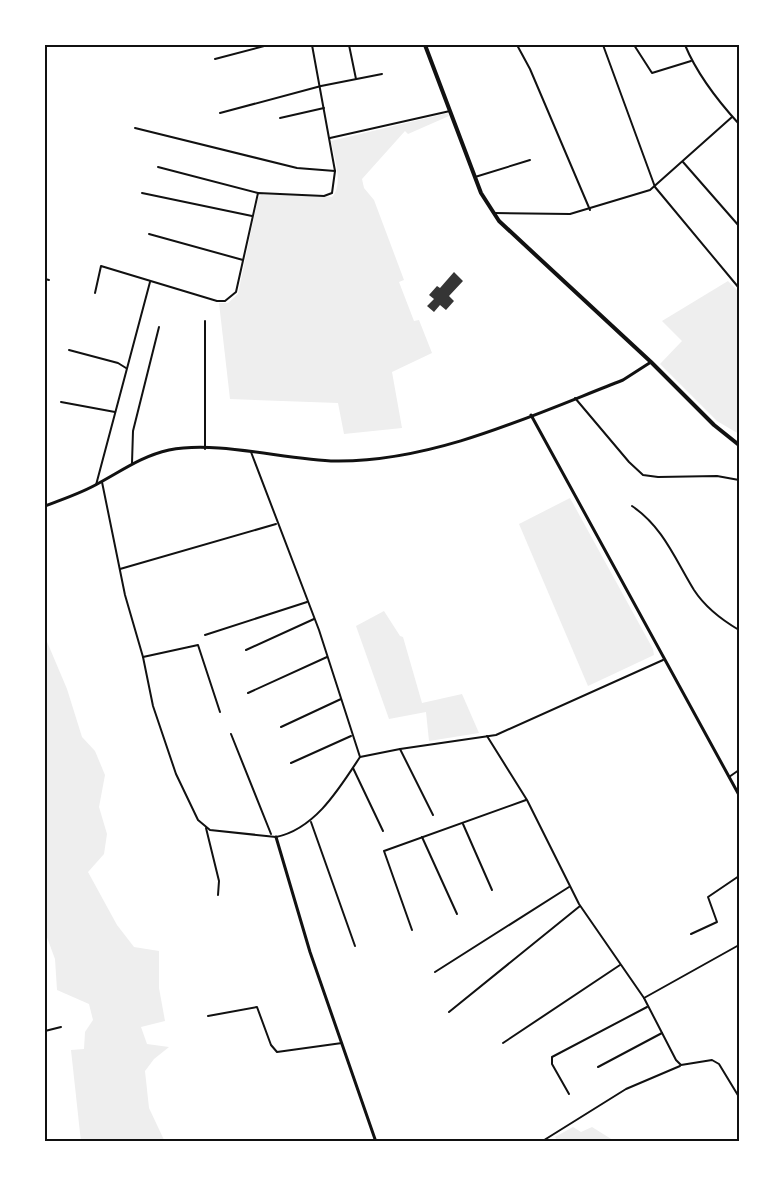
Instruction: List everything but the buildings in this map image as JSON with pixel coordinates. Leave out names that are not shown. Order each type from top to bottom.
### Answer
[{"type":"main road","points":[[425,45],[475,177],[493,213],[506,228],[651,362],[714,425],[739,445]]},
{"type":"street","points":[[215,60],[268,45]]},
{"type":"street","points":[[158,167],[258,193],[330,195],[333,190],[335,171],[312,45]]},
{"type":"street","points":[[349,45],[356,79]]},
{"type":"street","points":[[517,45],[530,69],[590,210]]},
{"type":"street","points":[[603,45],[655,187],[739,288]]},
{"type":"street","points":[[634,45],[652,73],[691,61]]},
{"type":"street","points":[[685,45],[691,61],[739,124]]},
{"type":"street","points":[[220,113],[321,86],[382,74]]},
{"type":"street","points":[[280,118],[324,108]]},
{"type":"street","points":[[329,139],[450,111]]},
{"type":"street","points":[[493,213],[570,214],[590,210],[655,187],[732,117]]},
{"type":"street","points":[[135,128],[297,168],[335,171]]},
{"type":"street","points":[[475,177],[530,160]]},
{"type":"street","points":[[683,162],[739,226]]},
{"type":"street","points":[[142,193],[252,216]]},
{"type":"street","points":[[95,293],[101,266],[217,301],[225,301],[236,292],[258,193]]},
{"type":"street","points":[[149,234],[243,260]]},
{"type":"street","points":[[96,485],[150,282]]},
{"type":"street","points":[[205,321],[205,449]]},
{"type":"street","points":[[132,463],[133,431],[159,327]]},
{"type":"street","points":[[69,350],[118,363],[126,368]]},
{"type":"street","points":[[45,506],[96,485],[132,463],[170,450],[205,449],[251,452],[336,461],[393,457],[428,450],[531,415],[623,380],[651,362]]},
{"type":"street","points":[[575,398],[629,462],[643,475],[717,476],[739,480]]},
{"type":"street","points":[[61,402],[115,412]]},
{"type":"street","points":[[531,415],[663,660],[739,795]]},
{"type":"street","points":[[251,452],[276,524],[315,619],[360,758]]},
{"type":"street","points":[[102,482],[153,706],[170,759],[198,820],[206,828],[219,881],[218,895]]},
{"type":"street","points":[[632,506],[655,525],[695,592],[709,609],[739,630]]},
{"type":"street","points":[[120,569],[276,524]]},
{"type":"street","points":[[205,635],[307,602]]},
{"type":"street","points":[[246,650],[315,619]]},
{"type":"street","points":[[143,657],[198,645],[220,712]]},
{"type":"street","points":[[248,693],[327,657]]},
{"type":"street","points":[[206,828],[274,836],[299,829],[311,822],[360,758],[400,749],[496,735],[663,660]]},
{"type":"street","points":[[281,727],[340,699]]},
{"type":"street","points":[[231,734],[274,836],[310,952],[376,1142]]},
{"type":"street","points":[[291,763],[352,735]]},
{"type":"street","points":[[487,736],[527,800],[580,906],[644,998],[681,1065]]},
{"type":"street","points":[[400,749],[433,815]]},
{"type":"street","points":[[353,768],[383,831]]},
{"type":"street","points":[[728,777],[739,770]]},
{"type":"street","points":[[411,930],[384,851],[527,800]]},
{"type":"street","points":[[311,822],[355,946]]},
{"type":"street","points":[[463,824],[492,890]]},
{"type":"street","points":[[422,836],[457,914]]},
{"type":"street","points":[[691,934],[717,922],[708,897],[739,876]]},
{"type":"street","points":[[435,972],[570,886]]},
{"type":"street","points":[[450,1012],[580,906]]},
{"type":"street","points":[[644,998],[739,945]]},
{"type":"street","points":[[503,1043],[620,965]]},
{"type":"street","points":[[569,1094],[551,1058],[648,1006]]},
{"type":"street","points":[[208,1016],[257,1007],[271,1045],[277,1052],[342,1043]]},
{"type":"street","points":[[45,1031],[61,1027]]},
{"type":"street","points":[[598,1066],[662,1033]]},
{"type":"street","points":[[541,1142],[626,1089],[681,1065],[712,1060],[719,1064],[739,1097]]},
{"type":"shaded area","points":[[448,113],[449,116],[408,134],[405,131],[362,179],[364,188],[374,200],[404,280],[399,282],[414,321],[419,320],[432,353],[392,372],[402,428],[344,434],[338,403],[230,399],[219,303],[228,303],[238,294],[258,198],[262,194],[332,197],[336,192],[338,178],[331,141]]},
{"type":"shaded area","points":[[728,281],[739,292],[739,434],[717,421],[660,364],[682,341],[662,321]]},
{"type":"shaded area","points":[[570,498],[653,649],[654,655],[588,686],[519,524]]},
{"type":"shaded area","points":[[384,611],[400,636],[403,637],[422,703],[462,694],[479,733],[429,741],[426,712],[389,719],[356,626]]},
{"type":"shaded area","points":[[45,637],[67,689],[82,737],[95,751],[105,775],[99,807],[107,834],[104,854],[88,872],[117,925],[134,947],[159,951],[159,988],[165,1021],[141,1027],[147,1044],[169,1047],[154,1059],[145,1071],[149,1108],[165,1142],[81,1142],[71,1050],[84,1049],[85,1032],[93,1020],[89,1004],[57,990],[55,959],[45,932]]},
{"type":"shaded area","points":[[573,1127],[581,1132],[592,1127],[616,1142],[558,1142],[555,1137]]}]
